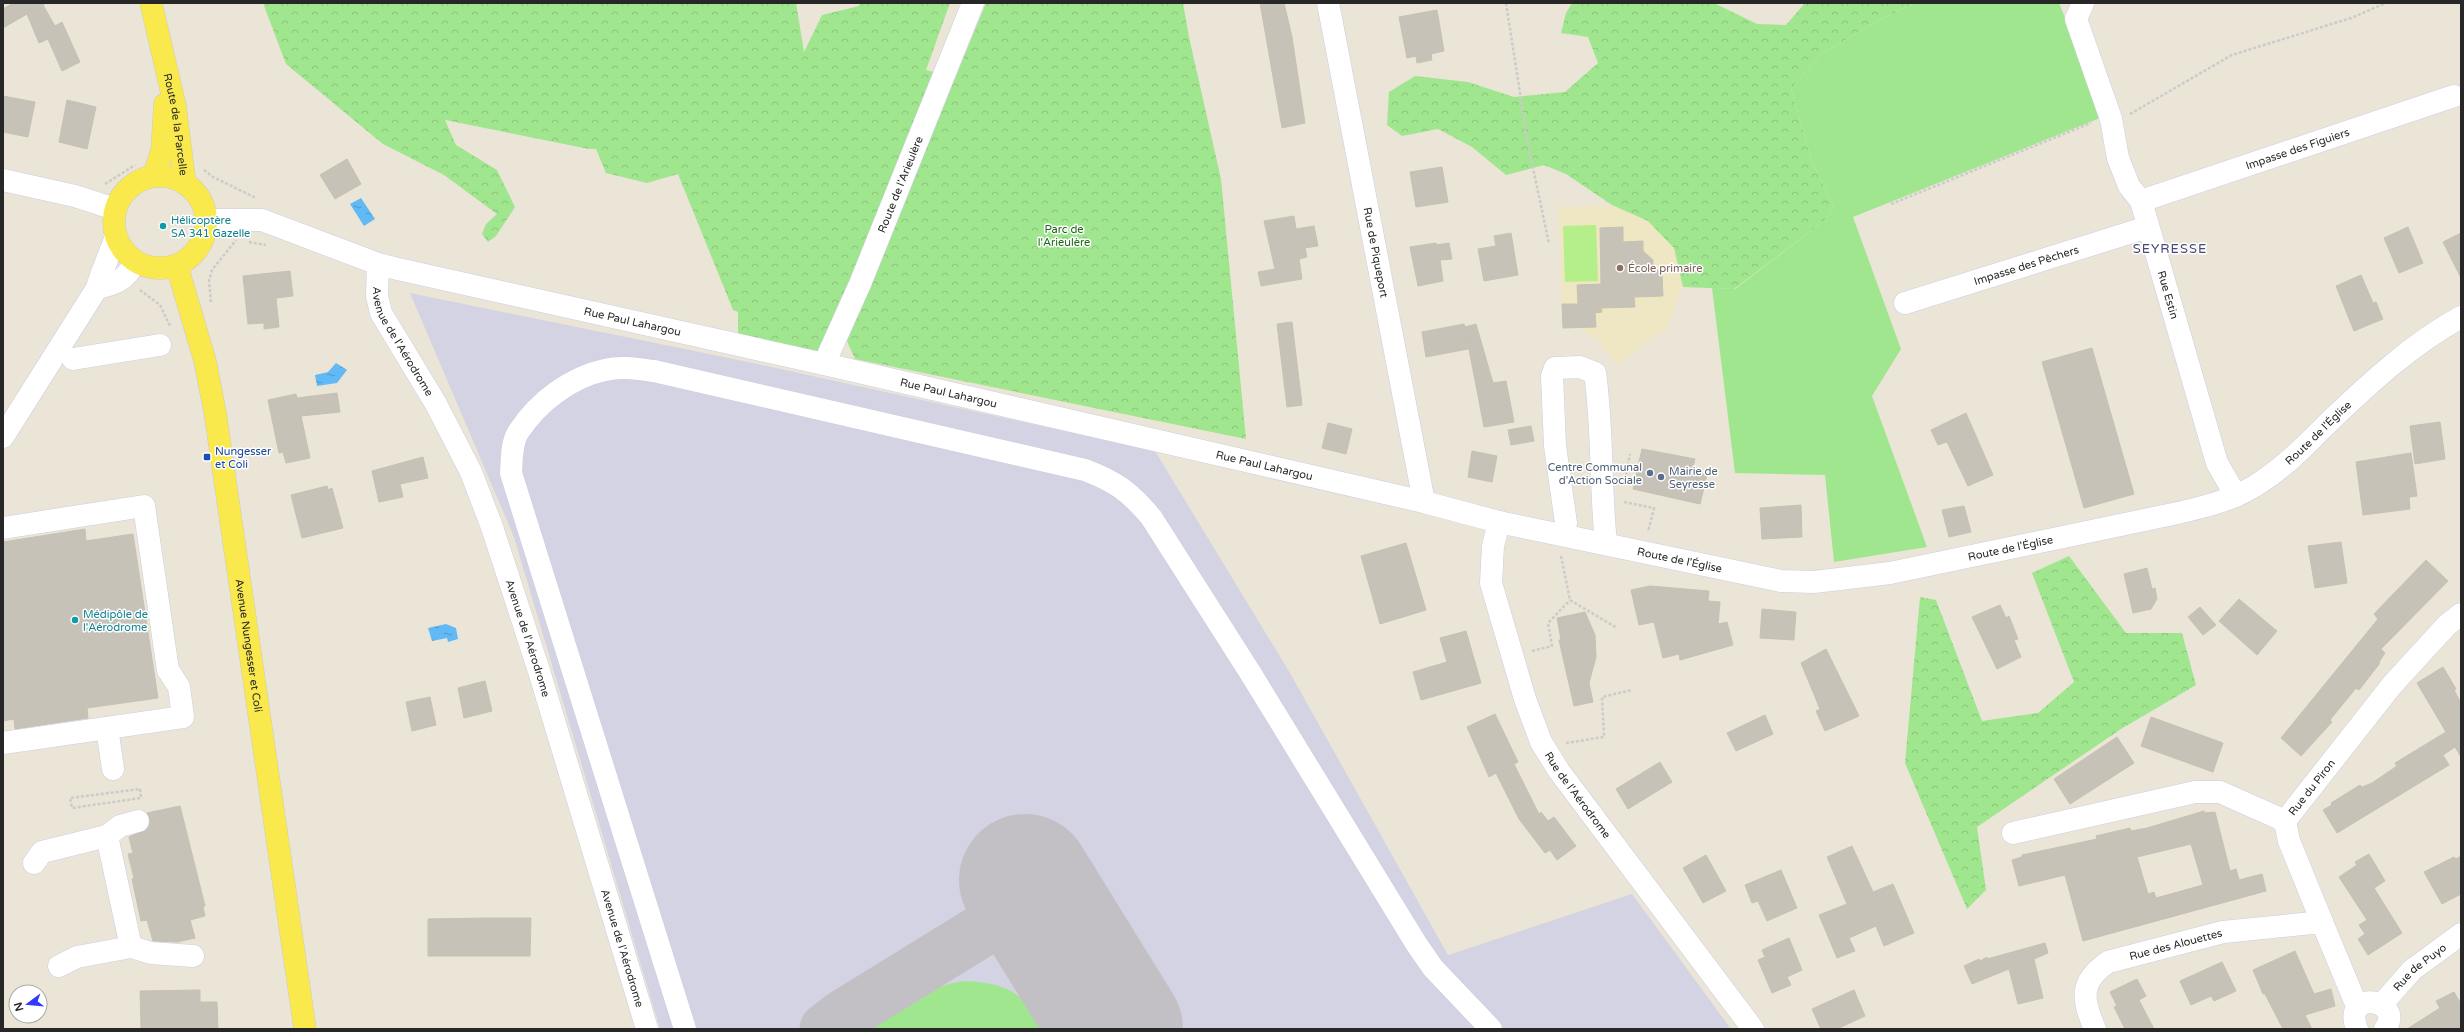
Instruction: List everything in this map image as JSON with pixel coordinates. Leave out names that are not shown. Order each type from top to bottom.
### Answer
[{"type":"main road","name":"Route de la Parcelle","points":[[151,3],[175,106],[185,184]]},
{"type":"main road","name":"Route de la Parcelle","points":[[148,168],[162,150],[166,120],[165,66]]},
{"type":"main road","points":[[148,168],[185,184],[194,191],[203,205],[206,220],[205,234],[199,247],[190,258],[177,266],[164,269],[149,267],[135,262],[123,251],[116,236],[113,218],[121,196],[130,186],[141,180],[148,168]]},
{"type":"main road","name":"Avenue Nungesser et Coli","points":[[177,266],[206,361],[215,412],[305,1029]]},
{"type":"street","name":"Route de l'Arieulère","points":[[824,364],[860,284],[973,3]]},
{"type":"street","name":"Rue de Piqueport","points":[[1328,3],[1424,502]]},
{"type":"street","name":"Rue Estin","points":[[2082,3],[2076,19],[2111,119],[2118,158],[2129,186],[2141,202],[2217,462],[2236,496]]},
{"type":"street","name":"Impasse des Figuiers","points":[[2141,202],[2454,96]]},
{"type":"street","points":[[3,180],[75,196],[115,209]]},
{"type":"street","name":"Rue Paul Lahargou","points":[[206,220],[262,220],[388,267],[824,364],[1424,502],[1499,522]]},
{"type":"street","name":"Impasse des Pêchers","points":[[1905,303],[2148,227]]},
{"type":"street","points":[[3,437],[97,288],[102,268],[109,258],[116,236]]},
{"type":"street","points":[[97,288],[116,284],[128,275],[135,262]]},
{"type":"street","name":"Avenue de l'Aérodrome","points":[[388,267],[377,296],[381,313],[436,404],[471,472],[492,527],[539,671],[647,1029]]},
{"type":"street","name":"Route de l'Église","points":[[1499,522],[1606,543],[1781,581],[1814,582],[1890,573],[2174,514],[2207,506],[2236,496],[2261,483],[2291,459],[2393,363],[2443,327],[2461,317]]},
{"type":"street","points":[[73,359],[160,345]]},
{"type":"street","points":[[1562,534],[1566,523],[1556,446],[1552,376],[1555,368],[1580,367],[1595,373],[1598,395],[1601,492],[1606,543]]},
{"type":"street","points":[[685,1029],[511,473],[512,453],[518,432],[540,406],[579,378],[606,369],[628,368],[654,371],[1085,470],[1110,480],[1133,495],[1151,517],[1247,667],[1417,945],[1433,968],[1491,1029]]},
{"type":"street","points":[[3,528],[144,506],[168,670],[179,687],[183,717],[3,743]]},
{"type":"street","name":"Rue de l'Aérodrome","points":[[1499,522],[1493,546],[1492,583],[1525,699],[1544,747],[1559,771],[1753,1029]]},
{"type":"street","name":"Rue du Piron","points":[[2012,833],[2195,792],[2220,792],[2285,821],[2392,685],[2447,625],[2461,614]]},
{"type":"street","points":[[107,728],[113,769]]},
{"type":"street","points":[[34,863],[42,852],[107,836],[120,826],[138,821]]},
{"type":"street","points":[[2285,821],[2292,848],[2322,922],[2354,999],[2360,1005]]},
{"type":"street","points":[[107,836],[130,947]]},
{"type":"street","name":"Rue des Alouettes","points":[[2095,1029],[2085,1004],[2086,985],[2095,971],[2108,962],[2223,932],[2322,922]]},
{"type":"street","name":"Rue de Puyo","points":[[2382,1004],[2390,993],[2412,970],[2461,934]]},
{"type":"street","points":[[59,966],[77,957],[130,947],[151,953],[193,956]]},
{"type":"street","points":[[2357,1029],[2354,1021],[2355,1012],[2360,1005],[2375,1001],[2382,1004],[2388,1013],[2388,1024],[2385,1029]]},
{"type":"path","points":[[1506,3],[1527,136],[1549,244]]},
{"type":"path","points":[[1891,204],[2096,120],[2111,119],[2130,114],[2232,55],[2344,20],[2386,3]]},
{"type":"path","points":[[202,164],[203,169],[213,177],[258,199]]},
{"type":"path","points":[[102,186],[148,168]]},
{"type":"path","points":[[211,310],[209,281],[212,270],[236,240],[269,246]]},
{"type":"path","points":[[1562,534],[1561,556],[1570,600],[1617,628]]},
{"type":"path","points":[[1552,646],[1548,623],[1570,600]]},
{"type":"path","points":[[1544,747],[1604,737],[1602,697],[1632,690]]},
{"type":"path","points":[[140,789],[141,798],[72,808],[70,798],[129,790],[140,789]]},
{"type":"shaded area","name":"École primaire","points":[[1612,205],[1648,221],[1674,248],[1683,287],[1668,326],[1617,365],[1602,345],[1580,328],[1563,328],[1558,207]]},
{"type":"shaded area","points":[[410,293],[753,363],[1155,451],[1290,673],[1448,955],[1632,894],[1731,1029],[660,1029],[514,537]]},
{"type":"green space","points":[[263,3],[796,3],[804,52],[822,15],[859,6],[859,3],[950,3],[926,70],[934,72],[821,352],[738,336],[738,312],[733,310],[678,174],[647,183],[606,173],[596,149],[589,149],[445,120],[456,145],[497,170],[515,207],[496,236],[488,242],[482,234],[486,224],[497,214],[444,175],[383,144],[286,64]]},
{"type":"green space","name":"Parc de l'Arieulère","points":[[986,3],[1183,3],[1189,37],[1221,179],[1246,439],[855,359],[847,341]]},
{"type":"green space","points":[[1572,3],[1714,3],[1757,24],[1786,25],[1805,3],[1914,3],[1878,21],[1821,54],[1791,89],[1811,159],[1834,207],[1824,221],[1734,289],[1683,287],[1674,248],[1648,221],[1612,205],[1566,174],[1544,165],[1506,175],[1472,147],[1438,129],[1402,136],[1387,125],[1389,92],[1415,76],[1468,82],[1514,97],[1565,92],[1598,63],[1588,37],[1561,33],[1566,13]]},
{"type":"green space","points":[[1914,3],[2059,3],[2105,116],[1853,217],[1901,349],[1872,396],[1927,547],[1834,562],[1825,475],[1735,473],[1712,288],[1735,289],[1824,221],[1834,207],[1811,159],[1791,89],[1821,54],[1878,21]]},
{"type":"green space","points":[[1596,225],[1598,281],[1565,282],[1563,226]]},
{"type":"green space","points":[[2069,556],[2126,633],[2182,633],[2196,685],[2121,729],[1977,827],[1986,890],[1967,909],[1905,763],[1920,597],[1936,600],[1982,721],[2038,713],[2074,682],[2032,573]]},
{"type":"green space","points":[[964,981],[992,984],[1003,987],[1012,992],[1029,1006],[1045,1029],[864,1029],[925,993],[950,984]]},
{"type":"water","points":[[361,198],[375,219],[364,226],[350,204]]},
{"type":"water","points":[[336,363],[347,370],[337,383],[317,386],[315,375],[328,372]]},
{"type":"water","points":[[446,624],[456,628],[458,639],[448,642],[447,638],[432,641],[428,628]]},
{"type":"building","points":[[13,3],[46,3],[43,5],[55,26],[62,22],[80,62],[62,71],[48,39],[39,43],[27,14],[3,28],[3,9]]},
{"type":"building","points":[[1260,3],[1284,3],[1292,37],[1305,123],[1282,128]]},
{"type":"building","points":[[1437,10],[1444,51],[1431,54],[1432,60],[1417,63],[1416,56],[1407,58],[1399,17]]},
{"type":"building","points":[[3,96],[35,102],[28,137],[3,132]]},
{"type":"building","points":[[67,100],[96,107],[87,149],[59,142]]},
{"type":"building","points":[[347,159],[361,184],[335,199],[320,175]]},
{"type":"building","points":[[1442,167],[1448,202],[1416,207],[1410,172]]},
{"type":"building","points":[[1294,216],[1296,229],[1314,226],[1318,246],[1305,248],[1307,257],[1299,259],[1302,279],[1261,286],[1258,272],[1275,269],[1264,221]]},
{"type":"building","points":[[1623,227],[1623,242],[1643,241],[1643,251],[1653,260],[1653,265],[1662,275],[1663,296],[1634,297],[1635,307],[1601,308],[1602,312],[1595,313],[1596,327],[1563,328],[1562,304],[1578,304],[1577,285],[1601,284],[1600,228]]},
{"type":"building","points":[[2408,227],[2423,263],[2399,273],[2384,238]]},
{"type":"building","points":[[1511,233],[1518,275],[1484,281],[1478,249],[1496,246],[1494,236]]},
{"type":"building","points":[[2461,233],[2461,278],[2443,242]]},
{"type":"building","points":[[1436,243],[1437,245],[1449,243],[1452,259],[1440,260],[1443,281],[1418,286],[1410,247]]},
{"type":"building","points":[[290,271],[293,296],[276,298],[279,327],[264,329],[264,323],[248,324],[243,276]]},
{"type":"building","points":[[2361,275],[2373,303],[2376,302],[2383,319],[2354,331],[2336,286]]},
{"type":"building","points":[[1292,322],[1302,405],[1287,407],[1277,324]]},
{"type":"building","points":[[1464,324],[1465,327],[1476,324],[1493,383],[1506,381],[1514,422],[1484,427],[1466,334],[1468,349],[1426,357],[1422,332]]},
{"type":"building","points":[[2092,348],[2134,494],[2084,508],[2042,362]]},
{"type":"building","points":[[337,393],[340,412],[301,416],[310,458],[286,463],[283,452],[279,453],[268,400],[296,394],[297,398]]},
{"type":"building","points":[[1966,413],[1993,475],[1968,486],[1947,442],[1938,445],[1931,430]]},
{"type":"building","points":[[2440,422],[2445,459],[2415,464],[2410,426]]},
{"type":"building","points":[[1328,423],[1352,429],[1346,454],[1322,448]]},
{"type":"building","points":[[1531,426],[1534,441],[1511,445],[1508,430]]},
{"type":"building","name":"Mairie de Seyresse","points":[[1642,449],[1695,459],[1692,471],[1707,475],[1700,504],[1633,489]]},
{"type":"building","points":[[1472,451],[1497,456],[1492,482],[1468,477]]},
{"type":"building","points":[[2411,453],[2417,496],[2409,497],[2410,509],[2363,515],[2356,462]]},
{"type":"building","points":[[423,457],[428,478],[400,484],[403,497],[379,502],[372,471]]},
{"type":"building","points":[[327,486],[328,490],[332,488],[343,528],[302,538],[291,495]]},
{"type":"building","points":[[1801,505],[1802,537],[1762,539],[1760,508]]},
{"type":"building","points":[[1964,506],[1971,532],[1949,537],[1942,510]]},
{"type":"building","name":"Médipôle de l'Aérodrome","points":[[85,529],[86,541],[133,534],[158,698],[87,708],[88,718],[15,729],[14,719],[3,721],[3,542]]},
{"type":"building","points":[[2341,542],[2347,583],[2315,588],[2308,546]]},
{"type":"building","points":[[1406,543],[1426,610],[1380,624],[1361,556]]},
{"type":"building","points":[[2426,560],[2448,581],[2381,649],[2385,653],[2379,662],[2380,663],[2359,690],[2356,688],[2330,720],[2332,722],[2301,756],[2281,738],[2378,619],[2374,614]]},
{"type":"building","points":[[2147,568],[2152,589],[2155,588],[2157,599],[2151,609],[2133,613],[2124,574]]},
{"type":"building","points":[[1650,586],[1709,591],[1708,601],[1720,602],[1718,624],[1727,622],[1733,645],[1680,660],[1679,654],[1663,658],[1654,622],[1639,625],[1631,590]]},
{"type":"building","points":[[2239,599],[2277,631],[2257,655],[2219,621]]},
{"type":"building","points":[[2000,605],[2006,618],[2009,616],[2018,639],[2014,640],[2021,657],[1997,669],[1972,617]]},
{"type":"building","points":[[2200,607],[2216,625],[2203,635],[2188,617]]},
{"type":"building","points":[[1762,609],[1796,612],[1794,640],[1760,638]]},
{"type":"building","points":[[1585,612],[1595,635],[1596,657],[1589,683],[1593,702],[1574,706],[1559,640],[1561,640],[1557,618]]},
{"type":"building","points":[[1466,631],[1481,683],[1421,700],[1413,672],[1447,662],[1440,638]]},
{"type":"building","points":[[1826,649],[1859,716],[1825,731],[1816,711],[1820,709],[1801,663]]},
{"type":"building","points":[[2443,667],[2456,689],[2454,690],[2461,703],[2461,757],[2455,747],[2443,755],[2449,765],[2337,833],[2323,810],[2332,805],[2331,803],[2360,785],[2362,787],[2372,783],[2397,766],[2395,763],[2446,732],[2417,683]]},
{"type":"building","points":[[485,681],[492,711],[464,718],[458,688]]},
{"type":"building","points":[[430,697],[436,725],[412,731],[406,702]]},
{"type":"building","points":[[1495,714],[1518,762],[1514,764],[1539,814],[1541,812],[1548,821],[1554,817],[1576,846],[1557,860],[1550,850],[1545,853],[1519,819],[1496,773],[1489,777],[1467,727]]},
{"type":"building","points":[[1765,715],[1773,734],[1736,751],[1727,733]]},
{"type":"building","points":[[2151,717],[2223,743],[2213,772],[2141,746]]},
{"type":"building","points":[[2117,737],[2134,763],[2070,804],[2054,779]]},
{"type":"building","points":[[1660,762],[1672,782],[1628,809],[1616,789]]},
{"type":"building","points":[[180,806],[205,906],[203,907],[205,916],[190,920],[195,938],[177,942],[153,941],[147,920],[141,921],[132,879],[134,878],[128,854],[133,853],[129,837],[147,829],[150,824],[147,813]]},
{"type":"building","points":[[2204,811],[2205,813],[2215,812],[2230,871],[2236,869],[2239,880],[2262,874],[2266,891],[2083,941],[2065,875],[2019,886],[2012,860],[2022,857],[2022,855],[2097,839],[2096,836],[2130,828],[2131,831],[2147,828]],"holes":[[[2191,844],[2203,885],[2156,898],[2154,892],[2148,894],[2137,857]]]},
{"type":"building","points":[[1852,846],[1873,892],[1893,884],[1914,933],[1884,946],[1876,926],[1849,938],[1855,951],[1837,958],[1819,915],[1847,904],[1827,857]]},
{"type":"building","points":[[2369,854],[2385,881],[2374,888],[2402,933],[2368,955],[2358,939],[2365,934],[2359,925],[2367,920],[2339,877],[2357,865],[2355,862]]},
{"type":"building","points":[[1706,855],[1726,891],[1703,903],[1683,868]]},
{"type":"building","points":[[2461,856],[2461,894],[2442,904],[2424,872],[2454,857],[2456,859]]},
{"type":"building","points":[[1781,870],[1797,908],[1767,921],[1758,901],[1752,903],[1745,885]]},
{"type":"building","points":[[531,918],[530,956],[428,956],[428,919]]},
{"type":"building","points":[[1789,938],[1802,970],[1787,977],[1791,985],[1772,993],[1758,960],[1765,957],[1762,950]]},
{"type":"building","points":[[2045,943],[2048,953],[2034,959],[2043,998],[2018,1004],[2009,969],[1972,984],[1964,966],[1979,959],[1980,961],[1987,957],[1987,959]]},
{"type":"building","points":[[2295,951],[2314,994],[2331,989],[2335,1006],[2305,1015],[2312,1029],[2283,1029],[2265,994],[2263,994],[2253,970]]},
{"type":"building","points":[[2222,962],[2236,991],[2214,1001],[2211,996],[2191,1005],[2180,981]]},
{"type":"building","points":[[2137,979],[2146,996],[2139,1000],[2154,1029],[2125,1029],[2114,1007],[2117,1006],[2110,992]]},
{"type":"building","points":[[200,990],[200,1002],[217,1002],[218,1029],[141,1029],[140,991]]},
{"type":"building","points":[[1854,990],[1865,1016],[1837,1029],[1821,1029],[1812,1009]]},
{"type":"building","points":[[2454,992],[2461,1004],[2461,1029],[2407,1029],[2440,1008],[2436,1001]]},
{"type":"taxiway","points":[[826,1029],[843,1016],[1010,913],[1023,913],[1034,916],[1044,922],[1059,941],[1078,973]]},
{"type":"runway","points":[[1025,880],[1117,1029]]},
{"type":"place","name":"Hélicoptère SA 341 Gazelle","points":[[163,226]]},
{"type":"place","name":"École primaire","points":[[1620,268]]},
{"type":"place","name":"Nungesser et Coli","points":[[207,457]]},
{"type":"place","name":"Centre Communal d’Action Sociale","points":[[1650,473]]},
{"type":"place","name":"Mairie de Seyresse","points":[[1661,477]]},
{"type":"place","name":"Médipôle de l'Aérodrome","points":[[75,620]]},
{"type":"district","name":"SEYRESSE","points":[[2170,248]]}]
